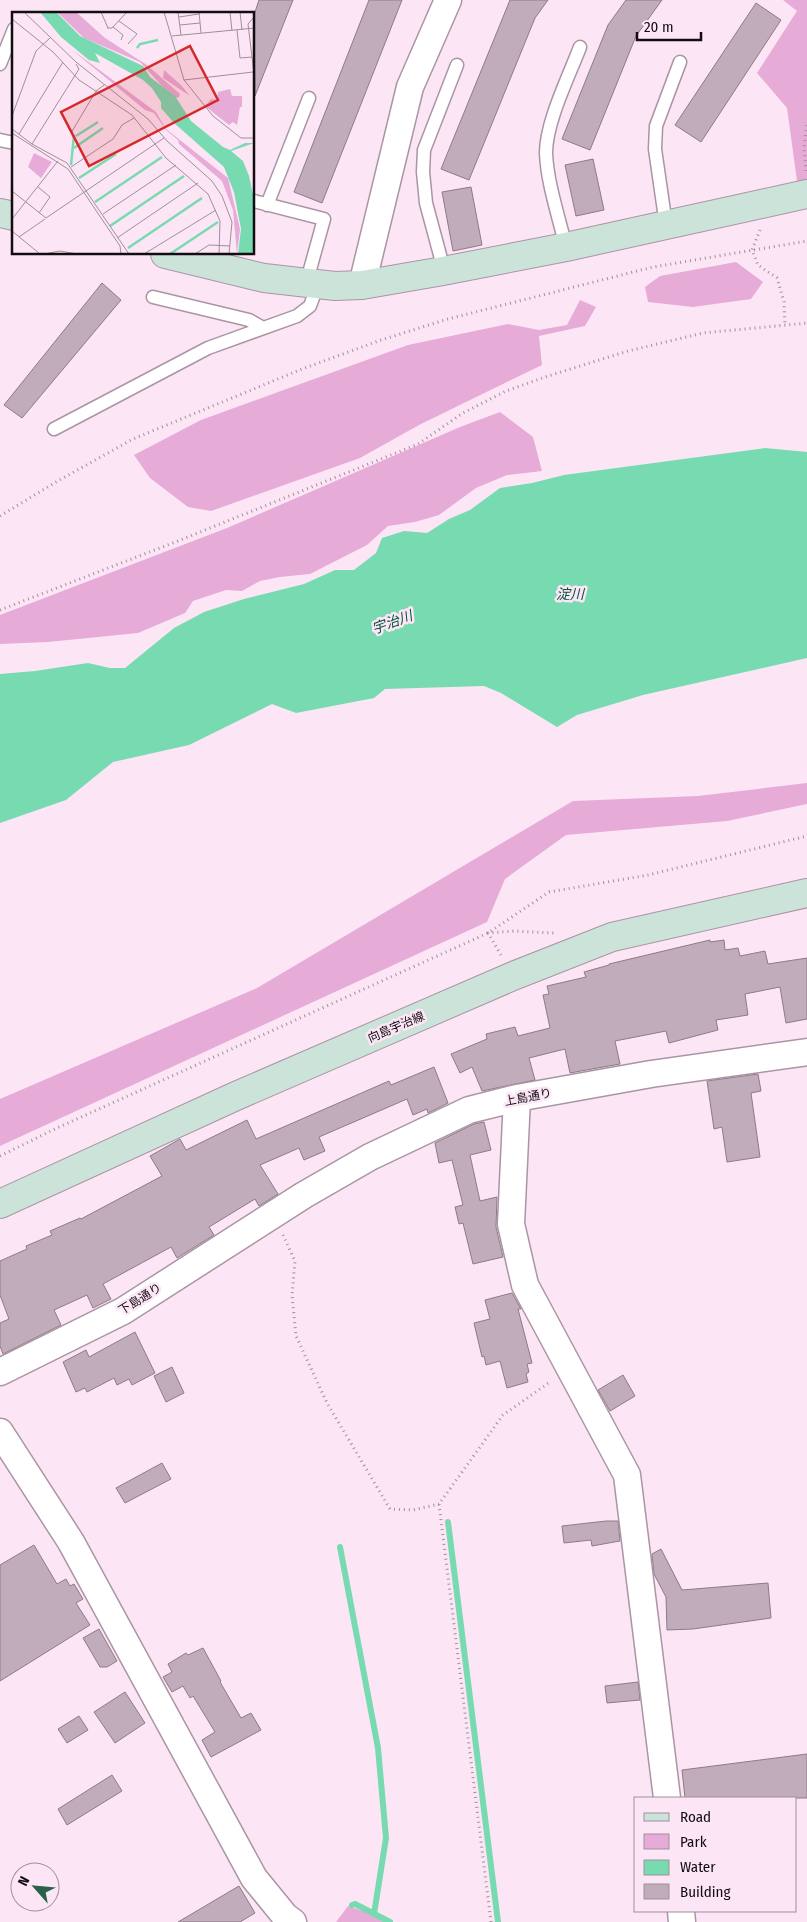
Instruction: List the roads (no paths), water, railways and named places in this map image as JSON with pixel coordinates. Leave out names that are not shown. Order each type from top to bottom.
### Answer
[{"type":"main road","points":[[170,255],[264,278],[312,284],[362,285],[443,272],[760,205],[806,186]]},
{"type":"main road","name":"向島宇治線","points":[[0,1204],[245,1092],[513,976],[612,937],[807,894]]},
{"type":"street","points":[[362,285],[410,87],[448,0]]},
{"type":"street","name":"上島通り","points":[[272,1214],[370,1157],[468,1110],[517,1098],[652,1074],[807,1052]]},
{"type":"street","points":[[517,1098],[511,1224],[525,1285],[627,1475],[667,1797]]},
{"type":"street","name":"下島通り","points":[[0,1372],[123,1310],[272,1214]]},
{"type":"street","points":[[0,1432],[71,1542],[254,1878],[285,1916],[293,1922]]},
{"type":"lane","points":[[0,64],[12,34]]},
{"type":"lane","points":[[566,247],[552,190],[546,152],[552,120],[580,47]]},
{"type":"lane","points":[[666,225],[654,149],[656,126],[680,62]]},
{"type":"lane","points":[[443,272],[426,203],[423,172],[424,150],[457,65]]},
{"type":"lane","points":[[266,204],[309,98]]},
{"type":"lane","points":[[54,429],[208,348],[296,316],[310,306],[324,218],[255,201]]},
{"type":"lane","points":[[153,297],[249,320],[263,328]]},
{"type":"water","name":"淀川","points":[[765,448],[807,452],[807,658],[643,695],[577,715],[557,727],[501,693],[484,686],[385,689],[374,698],[296,713],[272,704],[189,745],[113,762],[66,800],[0,823],[0,674],[88,663],[110,668],[125,668],[174,628],[204,612],[244,599],[304,584],[335,570],[354,570],[376,553],[382,538],[404,531],[427,533],[449,519],[470,510],[500,488],[564,475]]},
{"type":"waterway","points":[[448,1522],[498,1922]]},
{"type":"waterway","points":[[340,1547],[378,1748],[386,1838],[374,1914]]},
{"type":"waterway","points":[[352,1905],[355,1904],[390,1922]]},
{"type":"water label","name":"宇治川","points":[[392,622]]}]
